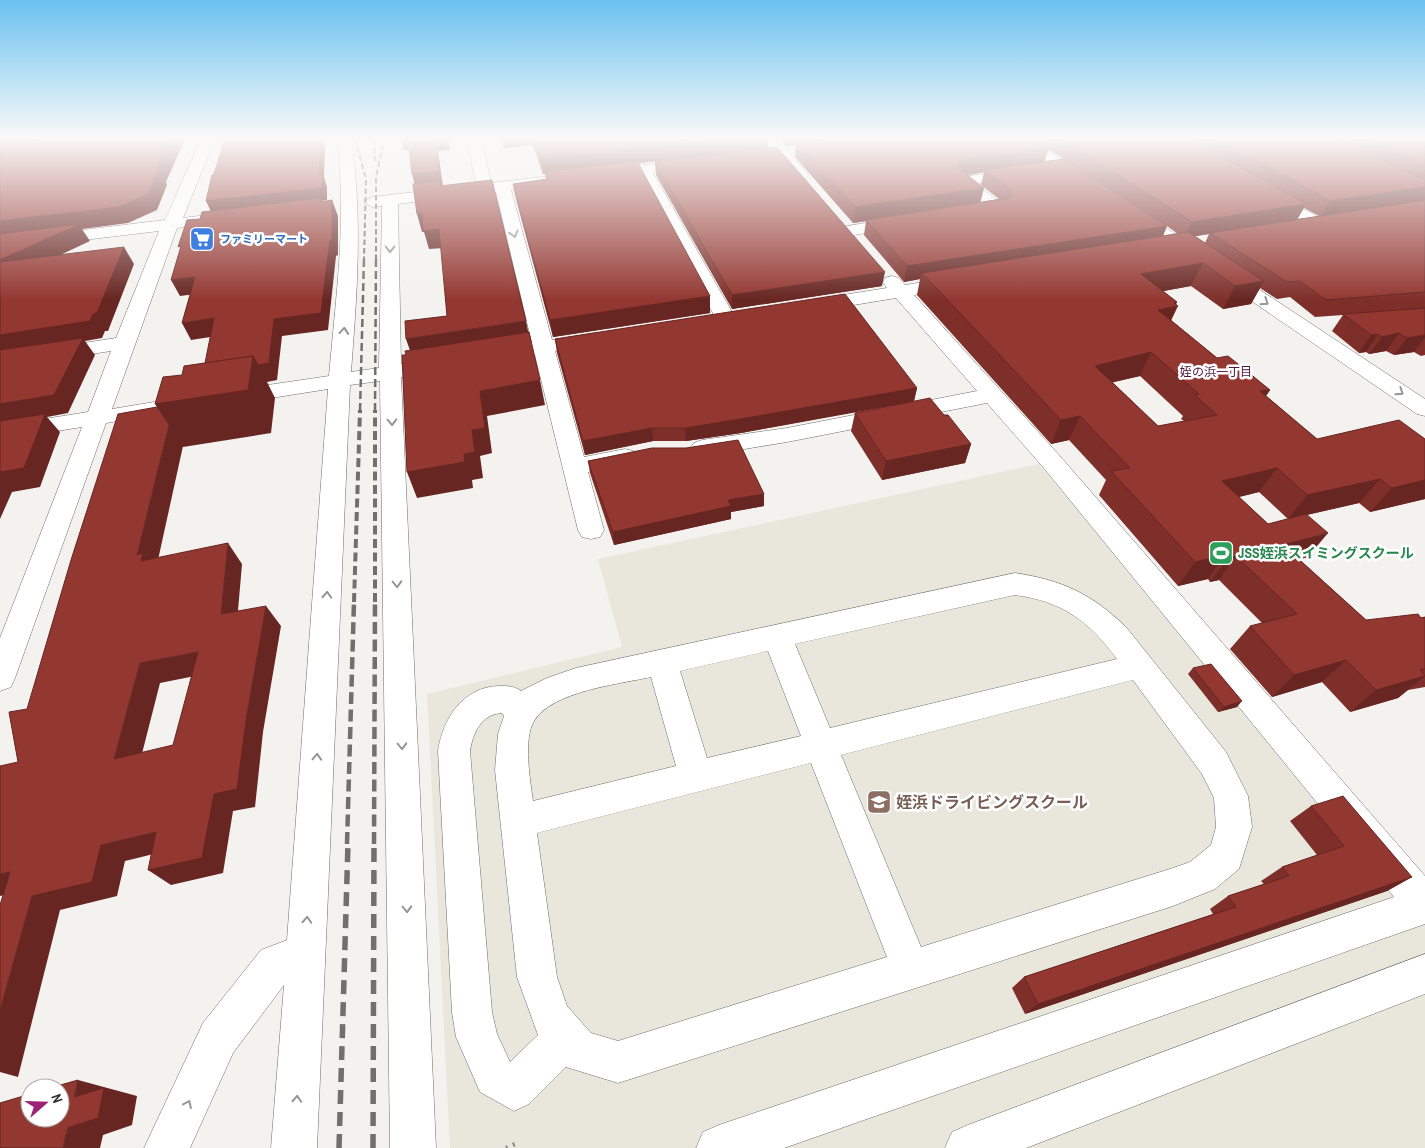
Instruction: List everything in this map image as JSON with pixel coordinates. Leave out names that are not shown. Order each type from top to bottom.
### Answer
[{"type":"street","points":[[0,678],[165,235],[172,224],[185,193]]},
{"type":"street","points":[[294,1148],[340,380],[349,274],[343,205],[349,193]]},
{"type":"street","points":[[343,205],[454,193]]},
{"type":"street","points":[[494,193],[544,347],[590,530]]},
{"type":"street","points":[[656,193],[726,319]]},
{"type":"street","points":[[960,214],[998,208],[979,193]]},
{"type":"street","points":[[1263,193],[1318,224]]},
{"type":"street","points":[[390,200],[390,373],[413,1148]]},
{"type":"street","points":[[1120,204],[1425,408]]},
{"type":"street","points":[[0,245],[241,216]]},
{"type":"street","points":[[719,1148],[1424,906],[993,395],[842,223],[913,221]]},
{"type":"street","points":[[1289,228],[1338,221]]},
{"type":"street","points":[[1160,250],[1201,242]]},
{"type":"street","points":[[794,308],[969,281]]},
{"type":"street","points":[[706,322],[745,316]]},
{"type":"street","points":[[1302,326],[1330,324]]},
{"type":"street","points":[[213,400],[611,336]]},
{"type":"street","points":[[0,362],[125,343]]},
{"type":"street","points":[[678,451],[787,435],[993,395]]},
{"type":"street","points":[[0,434],[174,406]]},
{"type":"street","points":[[574,467],[644,453]]},
{"type":"street","points":[[1015,584],[1044,587],[1074,600],[1098,617],[1139,666],[1214,763],[1231,796],[1234,827],[1226,856],[1202,876],[618,1062],[579,1052],[550,1019],[537,977],[512,770],[512,742],[521,710],[547,690],[576,681],[777,636],[1015,584]]},
{"type":"street","points":[[777,636],[911,969]]},
{"type":"street","points":[[662,662],[696,777]]},
{"type":"street","points":[[519,821],[1139,666]]},
{"type":"street","points":[[521,710],[508,699],[487,701],[466,718],[456,735],[454,751],[472,1012],[477,1037],[495,1077],[514,1089],[566,1036]]},
{"type":"street","points":[[167,1148],[218,1038],[275,964],[305,952]]},
{"type":"street","points":[[968,1148],[1425,974]]},
{"type":"path","points":[[506,1148],[515,1144],[516,1148]]},
{"type":"shaded area","name":"姪浜ドライビングスクール","points":[[1039,464],[1425,918],[1425,1148],[450,1148],[427,694],[622,647],[598,559]]},
{"type":"building","points":[[0,193],[149,193],[119,207],[0,221]]},
{"type":"building","points":[[208,193],[281,193],[206,201]]},
{"type":"building","points":[[414,193],[495,193],[526,321],[406,339],[405,321],[447,316],[439,229],[423,231],[422,213],[417,214]]},
{"type":"building","points":[[515,193],[654,193],[710,296],[550,320]]},
{"type":"building","points":[[673,193],[816,193],[885,272],[732,295]]},
{"type":"building","points":[[842,193],[953,193],[855,207]]},
{"type":"building","points":[[1011,193],[1116,193],[1167,226],[907,266],[866,220],[1009,198]]},
{"type":"building","points":[[1146,193],[1286,193],[1306,204],[1192,222]]},
{"type":"building","points":[[1315,193],[1387,193],[1330,201]]},
{"type":"building","points":[[320,198],[320,202],[332,200],[332,240],[330,240],[321,313],[274,319],[269,363],[258,365],[253,356],[205,363],[214,318],[182,323],[195,277],[171,280],[181,246],[178,247],[187,220],[200,219],[202,212]]},
{"type":"building","points":[[1425,200],[1425,292],[1326,300],[1300,281],[1287,282],[1210,233]]},
{"type":"building","points":[[80,224],[0,260],[0,234]]},
{"type":"building","points":[[1188,232],[1264,281],[1235,286],[1203,263],[1141,274],[1177,302],[1174,303],[1178,306],[1158,310],[1217,358],[1228,356],[1243,368],[1270,390],[1260,391],[1317,439],[1399,420],[1425,439],[1425,480],[1392,488],[1380,479],[1307,495],[1277,468],[1222,481],[1268,524],[1306,514],[1328,533],[1283,545],[1366,620],[1418,614],[1421,618],[1425,617],[1425,669],[1420,670],[1425,676],[1376,690],[1346,660],[1294,675],[1250,626],[1297,614],[1236,556],[1228,558],[1225,555],[1195,562],[1111,471],[1130,468],[1080,416],[1061,420],[922,273]],"holes":[[[1151,352],[1199,394],[1195,395],[1217,415],[1158,426],[1095,366]]]},
{"type":"building","points":[[124,247],[97,313],[93,314],[90,321],[0,335],[0,262]]},
{"type":"building","points":[[845,294],[917,388],[685,428],[652,428],[583,441],[555,339]]},
{"type":"building","points":[[1425,308],[1425,335],[1407,338],[1399,333],[1382,337],[1378,334],[1371,335],[1343,314]]},
{"type":"building","points":[[529,332],[540,380],[480,391],[485,428],[472,430],[475,452],[464,454],[465,462],[407,472],[402,355],[406,355],[405,351]]},
{"type":"building","points":[[83,338],[54,395],[0,404],[0,350]]},
{"type":"building","points":[[253,356],[248,390],[155,404],[163,377],[182,375],[184,366]]},
{"type":"building","points":[[930,398],[944,415],[948,415],[971,444],[886,461],[855,413]]},
{"type":"building","points":[[157,407],[169,425],[137,555],[143,553],[141,561],[228,543],[221,614],[266,606],[247,714],[237,789],[214,794],[202,858],[148,870],[156,832],[101,845],[92,882],[32,896],[0,1010],[0,905],[10,872],[0,874],[0,766],[18,762],[9,712],[27,709],[71,560],[118,414]],"holes":[[[198,652],[173,745],[114,759],[140,663]]]},
{"type":"building","points":[[45,414],[24,468],[0,472],[0,421]]},
{"type":"building","points":[[738,440],[764,494],[728,500],[731,506],[613,532],[588,461],[652,448],[686,448]]},
{"type":"building","points":[[1211,664],[1242,701],[1224,707],[1193,668]]},
{"type":"building","points":[[1343,796],[1412,877],[1038,1004],[1024,977],[1236,907],[1228,896],[1289,876],[1282,867],[1344,846],[1311,806]]},
{"type":"building","points":[[78,1080],[74,1097],[104,1088],[98,1118],[70,1127],[70,1082]]},
{"type":"building","points":[[20,1097],[20,1128],[67,1128],[63,1148],[0,1148],[0,1103]]},
{"type":"railway","points":[[364,260],[366,193]]},
{"type":"railway","points":[[376,193],[376,258]]},
{"type":"railway","points":[[360,411],[364,258]]},
{"type":"railway","points":[[375,411],[376,258]]},
{"type":"railway","points":[[354,602],[360,410]]},
{"type":"railway","points":[[375,411],[375,601]]},
{"type":"railway","points":[[347,844],[354,601]]},
{"type":"railway","points":[[374,844],[375,601]]},
{"type":"railway","points":[[339,1148],[348,843]]},
{"type":"railway","points":[[373,1148],[374,843]]},
{"type":"place","name":"ファミリーマート","points":[[202,239]]},
{"type":"place","name":"JSS姪浜スイミングスクール","points":[[1221,553]]},
{"type":"place","name":"姪浜ドライビングスクール","points":[[879,802]]},
{"type":"district","name":"姪の浜一丁目","points":[[1216,372]]}]
